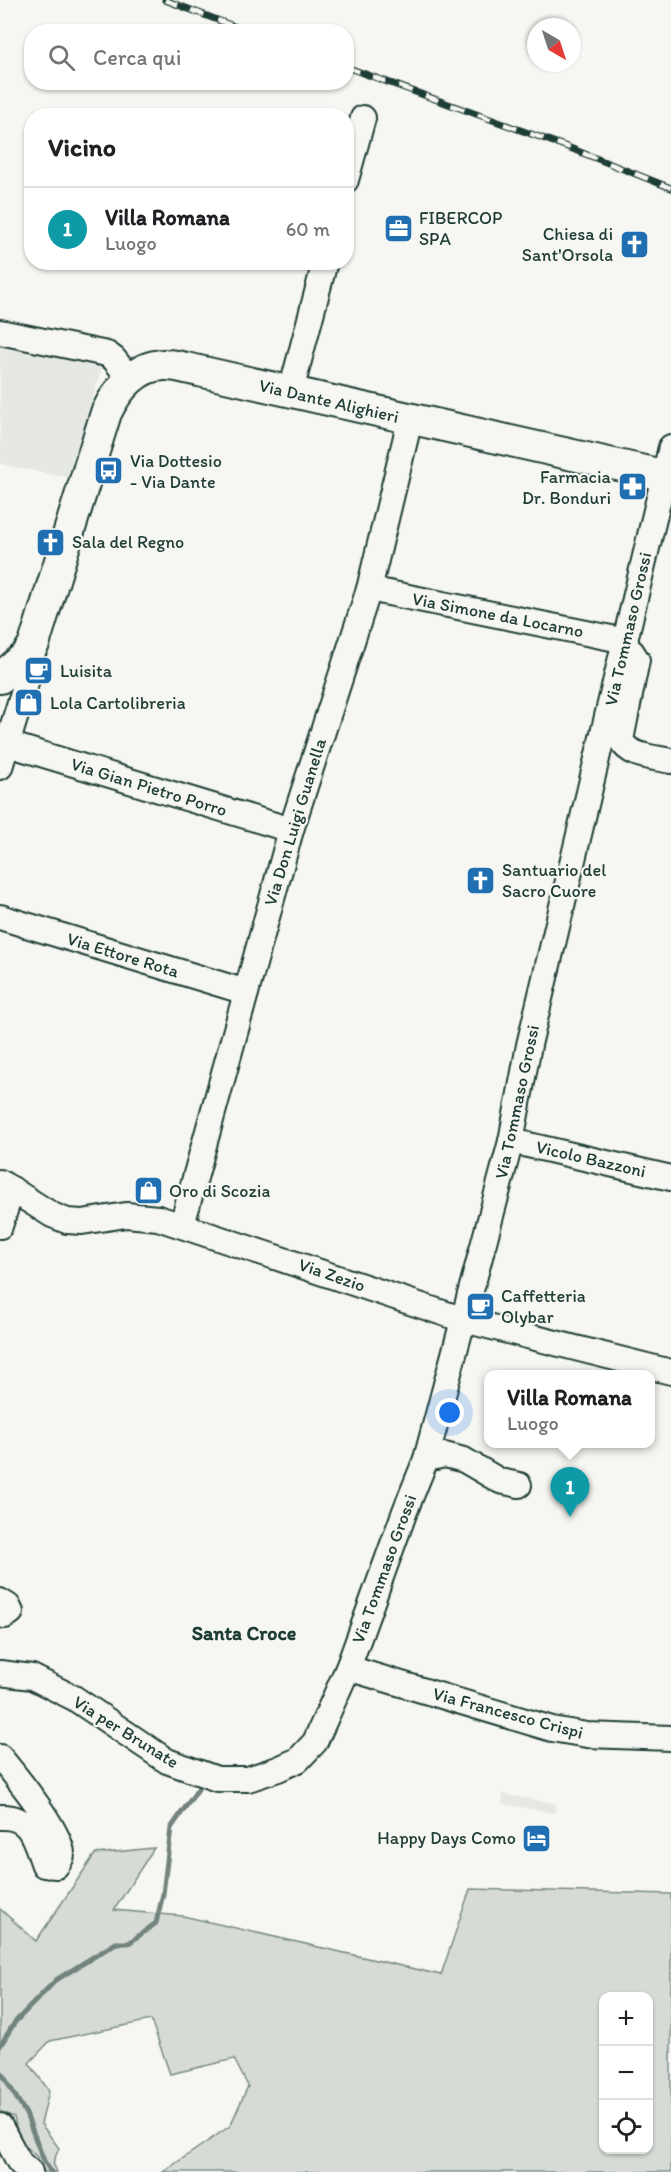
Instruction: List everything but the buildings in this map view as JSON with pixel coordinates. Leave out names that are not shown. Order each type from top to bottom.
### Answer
[{"type":"main road","name":"Via Dante Alighieri","points":[[130,379],[142,371],[166,365],[667,476]]},
{"type":"main road","points":[[0,678],[27,655],[34,644],[106,413],[119,389],[130,379]]},
{"type":"street","points":[[354,151],[363,118]]},
{"type":"street","points":[[291,391],[323,270]]},
{"type":"street","points":[[0,332],[107,354],[130,379]]},
{"type":"street","name":"Via Don Luigi Guanella","points":[[182,1225],[291,830],[369,589],[410,420]]},
{"type":"street","name":"Via Tommaso Grossi","points":[[315,1742],[348,1668],[426,1460],[511,1141],[529,1046],[667,476],[671,447]]},
{"type":"street","name":"Via Simone da Locarno","points":[[369,589],[625,645]]},
{"type":"street","points":[[0,767],[30,670],[34,644]]},
{"type":"street","points":[[625,645],[637,660],[621,740],[624,747],[632,753],[671,761]]},
{"type":"street","points":[[0,692],[6,703],[10,734]]},
{"type":"street","name":"Via Gian Pietro Porro","points":[[10,734],[291,830]]},
{"type":"street","name":"Via Ettore Rota","points":[[0,917],[246,992]]},
{"type":"street","name":"Vicolo Bazzoni","points":[[511,1141],[671,1178]]},
{"type":"street","points":[[0,1226],[6,1185]]},
{"type":"street","name":"Via Zezio","points":[[6,1185],[52,1215],[67,1221],[82,1222],[135,1215],[158,1218],[464,1320],[671,1372]]},
{"type":"street","points":[[426,1460],[445,1455],[464,1460],[500,1481],[519,1485]]},
{"type":"street","points":[[0,1602],[8,1606],[11,1612],[5,1616],[0,1614]]},
{"type":"street","name":"Via Francesco Crispi","points":[[348,1668],[552,1728],[587,1735],[671,1738]]},
{"type":"street","name":"Via per Brunate","points":[[0,1673],[32,1677],[74,1698],[167,1761],[218,1779],[248,1779],[278,1769],[298,1760],[315,1742]]},
{"type":"street","points":[[0,1757],[19,1780],[54,1833],[62,1851],[62,1859],[56,1866],[44,1865],[36,1842],[25,1824],[16,1818],[0,1817]]},
{"type":"street","points":[[0,2126],[19,2162],[30,2172]]},
{"type":"shaded area","points":[[0,345],[102,367],[69,478],[0,464]]},
{"type":"shaded area","points":[[503,1794],[557,1804],[555,1813],[502,1804]]},
{"type":"shaded area","points":[[154,1848],[114,1910],[183,1916],[441,1975],[470,1889],[671,1894],[671,2172],[163,2172],[230,2126],[248,2086],[234,2059],[170,2074],[151,2020],[50,2041],[29,2063],[49,2091],[41,2124],[59,2148],[53,2163],[57,2172],[44,2172],[36,2156],[19,2140],[14,2117],[0,2111],[0,1909],[36,1941],[95,1854]]},
{"type":"waterway","points":[[0,2046],[15,2022],[56,1980],[116,1943],[129,1943],[156,1923],[163,1894],[171,1828],[198,1789]]},
{"type":"waterway","points":[[0,2070],[26,2114],[44,2161],[51,2172]]},
{"type":"railway","points":[[165,0],[228,24]]},
{"type":"railway","points":[[354,70],[570,148],[671,188]]},
{"type":"place","name":"FIBERCOP SPA","points":[[398,228]]},
{"type":"place","name":"Chiesa di Sant'Orsola","points":[[634,244]]},
{"type":"place","name":"Via Dottesio - Via Dante","points":[[109,471]]},
{"type":"place","name":"Farmacia Dr. Bonduri","points":[[632,487]]},
{"type":"place","name":"Sala del Regno","points":[[51,542]]},
{"type":"place","name":"Luisita","points":[[39,671]]},
{"type":"place","name":"Lola Cartolibreria","points":[[29,703]]},
{"type":"place","name":"Santuario del Sacro Cuore","points":[[481,880]]},
{"type":"place","name":"Oro di Scozia","points":[[148,1191]]},
{"type":"place","name":"Caffetteria Olybar","points":[[480,1306]]},
{"type":"place","name":"Villa Romana","points":[[570,1517]]},
{"type":"place","name":"Happy Days Como","points":[[537,1838]]},
{"type":"district","name":"Santa Croce","points":[[244,1633]]}]
